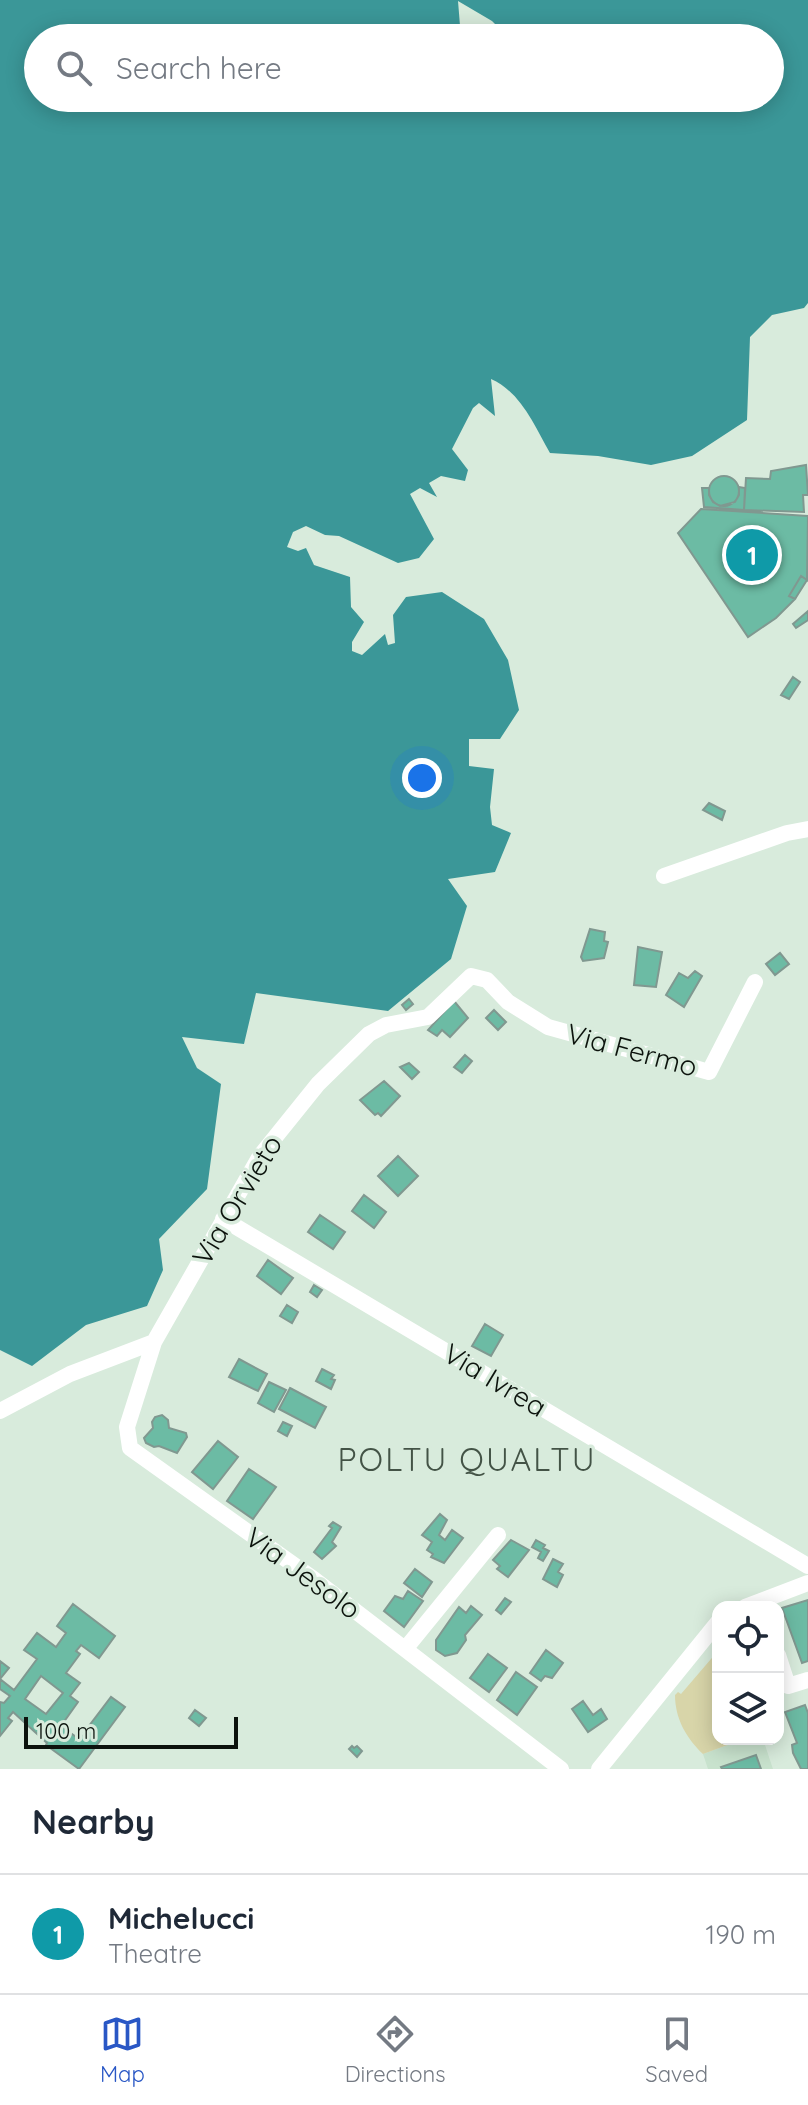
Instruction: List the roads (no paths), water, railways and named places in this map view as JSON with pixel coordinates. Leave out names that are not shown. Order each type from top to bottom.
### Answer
[{"type":"street","points":[[664,876],[787,833],[808,829]]},
{"type":"street","name":"Via Fermo","points":[[471,976],[487,980],[508,1002],[548,1027],[709,1072],[755,982]]},
{"type":"street","name":"Via Orvieto","points":[[154,1342],[260,1156],[318,1084],[369,1034],[386,1025],[428,1017],[471,976]]},
{"type":"street","name":"Via Ivrea","points":[[223,1219],[808,1566]]},
{"type":"street","points":[[0,1411],[70,1374],[154,1342]]},
{"type":"street","name":"Via Jesolo","points":[[154,1342],[127,1427],[130,1448],[406,1648],[561,1769]]},
{"type":"street","points":[[406,1648],[498,1535]]},
{"type":"street","points":[[765,1601],[808,1583]]},
{"type":"street","points":[[599,1769],[712,1629]]},
{"type":"street","points":[[784,1673],[788,1686],[808,1680]]},
{"type":"water","points":[[0,0],[808,0],[808,303],[804,308],[772,315],[750,337],[747,420],[692,456],[651,465],[598,456],[550,453],[519,401],[491,379],[495,416],[479,403],[473,408],[452,449],[468,470],[465,481],[441,476],[429,483],[437,497],[420,488],[410,494],[434,539],[419,558],[398,563],[339,536],[325,535],[306,526],[293,532],[287,547],[298,551],[306,548],[314,565],[350,577],[351,607],[364,622],[352,642],[352,651],[362,655],[385,634],[388,645],[395,643],[393,615],[406,597],[442,592],[484,619],[508,660],[519,710],[500,739],[469,739],[469,766],[494,769],[490,807],[492,825],[511,833],[495,872],[448,879],[467,906],[451,959],[388,1011],[256,993],[244,1044],[182,1037],[197,1068],[221,1084],[207,1189],[159,1239],[163,1270],[147,1306],[86,1325],[32,1366],[0,1350]]},
{"type":"place","name":"Michelucci","points":[[752,555]]},
{"type":"district","name":"POLTU QUALTU","points":[[467,1460]]}]
